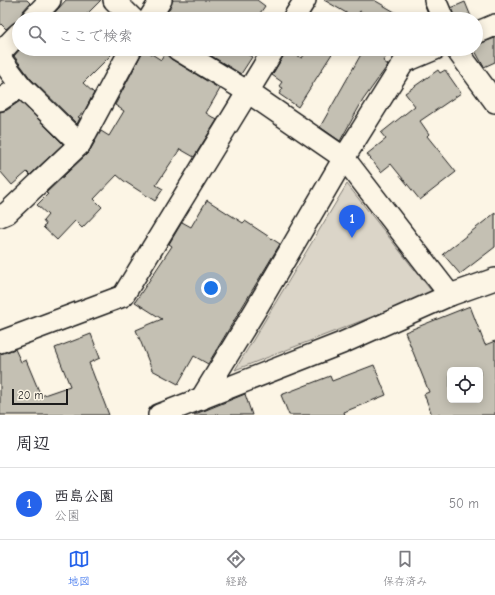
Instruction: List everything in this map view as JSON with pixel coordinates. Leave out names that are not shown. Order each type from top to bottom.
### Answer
[{"type":"street","points":[[39,12],[50,0]]},
{"type":"street","points":[[114,0],[126,12]]},
{"type":"street","points":[[153,12],[161,0]]},
{"type":"street","points":[[297,12],[305,0]]},
{"type":"street","points":[[435,0],[439,12]]},
{"type":"street","points":[[483,30],[495,25]]},
{"type":"street","points":[[0,53],[12,40]]},
{"type":"street","points":[[0,216],[7,213],[80,144],[128,56]]},
{"type":"street","points":[[189,56],[248,92],[344,158],[450,295]]},
{"type":"street","points":[[0,342],[123,296],[270,56]]},
{"type":"street","points":[[201,398],[256,309],[344,158],[404,62],[418,56]]},
{"type":"street","points":[[461,56],[495,102]]},
{"type":"street","points":[[0,58],[21,86],[80,144]]},
{"type":"street","points":[[0,100],[21,86]]},
{"type":"street","points":[[172,413],[201,398],[342,343],[450,295],[495,279]]},
{"type":"shaded area","points":[[347,184],[433,293],[235,370]]},
{"type":"building","points":[[0,0],[27,0],[30,3],[23,12],[12,12],[12,24],[6,29],[0,23]]},
{"type":"building","points":[[66,0],[101,0],[89,12],[55,12]]},
{"type":"building","points":[[173,0],[257,0],[265,6],[261,12],[167,12]]},
{"type":"building","points":[[324,0],[374,0],[395,12],[360,11],[345,12]]},
{"type":"building","points":[[465,2],[469,12],[452,12],[451,8]]},
{"type":"building","points":[[495,38],[495,62],[484,67],[478,56],[483,56],[483,42]]},
{"type":"building","points":[[14,56],[110,56],[83,83],[94,93],[84,112],[78,117],[80,118],[77,124],[30,78]]},
{"type":"building","points":[[140,56],[155,56],[161,60],[164,56],[169,56],[171,59],[220,89],[206,113],[217,120],[194,157],[180,149],[156,185],[163,189],[155,201],[117,175],[94,199],[102,207],[82,228],[75,221],[57,240],[43,227],[46,225],[43,221],[48,215],[37,205],[48,194],[46,193],[89,152],[101,131],[109,136],[124,111],[115,105]]},
{"type":"building","points":[[211,56],[250,56],[252,57],[241,74]]},
{"type":"building","points":[[283,56],[298,56],[302,58],[303,56],[331,56],[298,107],[279,94],[283,88],[279,86],[282,82],[272,75]]},
{"type":"building","points":[[360,56],[386,56],[383,61],[388,65],[363,100],[340,141],[320,127]]},
{"type":"building","points":[[438,70],[440,73],[445,70],[461,93],[420,121],[429,134],[427,136],[456,172],[420,200],[391,164],[381,172],[367,154],[386,139],[381,133],[415,106],[405,93]]},
{"type":"building","points":[[20,101],[63,144],[30,175],[27,172],[12,185],[0,171],[0,112],[7,110]]},
{"type":"building","points":[[207,200],[243,223],[245,221],[280,244],[208,364],[194,356],[178,384],[152,370],[136,330],[162,319],[135,302],[172,246],[169,244],[182,222],[191,227]]},
{"type":"building","points":[[495,213],[495,247],[460,274],[443,254]]},
{"type":"building","points":[[470,306],[485,345],[495,341],[495,415],[432,415],[424,394],[429,392],[405,332]]},
{"type":"building","points":[[91,334],[100,358],[89,363],[109,415],[0,415],[0,354],[15,349],[21,362],[26,360],[41,396],[70,386],[55,348]]},
{"type":"building","points":[[374,365],[386,395],[344,412],[345,415],[289,415],[281,395],[330,376],[332,381]]},
{"type":"building","points":[[245,394],[252,415],[192,415],[206,410]]},
{"type":"place","name":"西島公園","points":[[352,238]]}]
